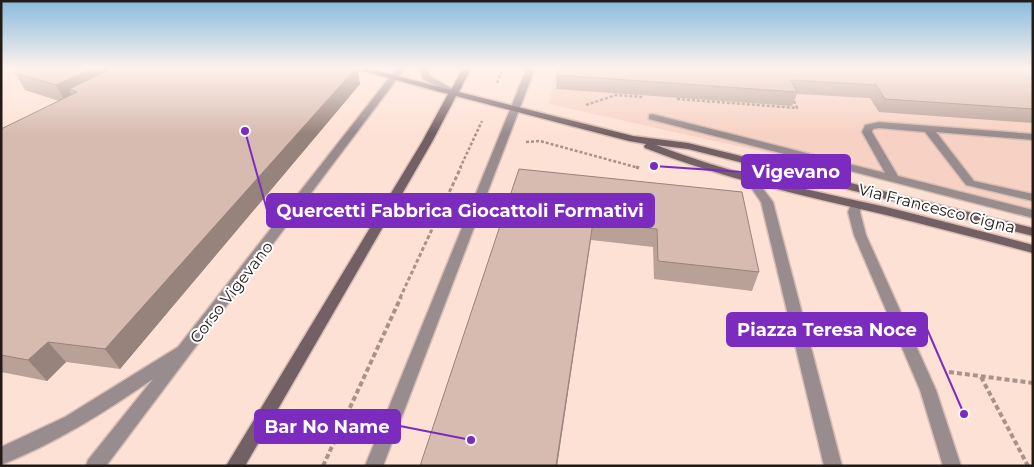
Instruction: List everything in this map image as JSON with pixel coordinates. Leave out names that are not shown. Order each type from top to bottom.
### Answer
[{"type":"street","name":"Corso Vigevano","points":[[95,466],[385,90]]},
{"type":"street","name":"Via Francesco Cigna","points":[[446,90],[633,139],[688,146],[1033,232]]},
{"type":"street","points":[[449,90],[455,93]]},
{"type":"street","points":[[236,466],[457,90]]},
{"type":"street","points":[[374,466],[523,90]]},
{"type":"street","points":[[652,117],[805,154],[895,180],[1033,214]]},
{"type":"street","points":[[895,180],[868,132],[868,127],[879,125],[1033,137]]},
{"type":"street","points":[[928,128],[970,184],[1033,198]]},
{"type":"street","name":"Via Francesco Cigna","points":[[633,139],[676,157],[744,178],[920,219],[1033,249]]},
{"type":"street","points":[[744,178],[756,187],[767,202],[833,466]]},
{"type":"street","points":[[856,205],[854,212],[856,224],[928,390],[952,466]]},
{"type":"street","points":[[1,456],[31,445],[79,420],[189,346]]},
{"type":"path","points":[[673,99],[797,108],[790,92]]},
{"type":"path","points":[[581,106],[616,95],[645,97]]},
{"type":"path","points":[[323,466],[473,142]]},
{"type":"path","points":[[941,371],[1033,383]]},
{"type":"path","points":[[981,377],[1028,466]]},
{"type":"shaded area","points":[[552,90],[1033,90],[1033,212],[549,104]]},
{"type":"building","points":[[71,90],[337,90],[105,349],[48,342],[28,360],[1,355],[1,129],[77,92]]},
{"type":"building","points":[[766,90],[796,90],[797,92]]},
{"type":"building","points":[[879,90],[1033,90],[1033,109],[885,99]]},
{"type":"building","points":[[519,169],[742,192],[759,272],[658,261],[657,229],[593,222],[556,466],[420,466]]},
{"type":"place","name":"Quercetti Fabbrica Giocattoli Formativi","points":[[245,131]]},
{"type":"place","name":"Vigevano","points":[[654,166]]},
{"type":"place","name":"Piazza Teresa Noce","points":[[964,414]]},
{"type":"place","name":"Bar No Name","points":[[471,440]]}]
